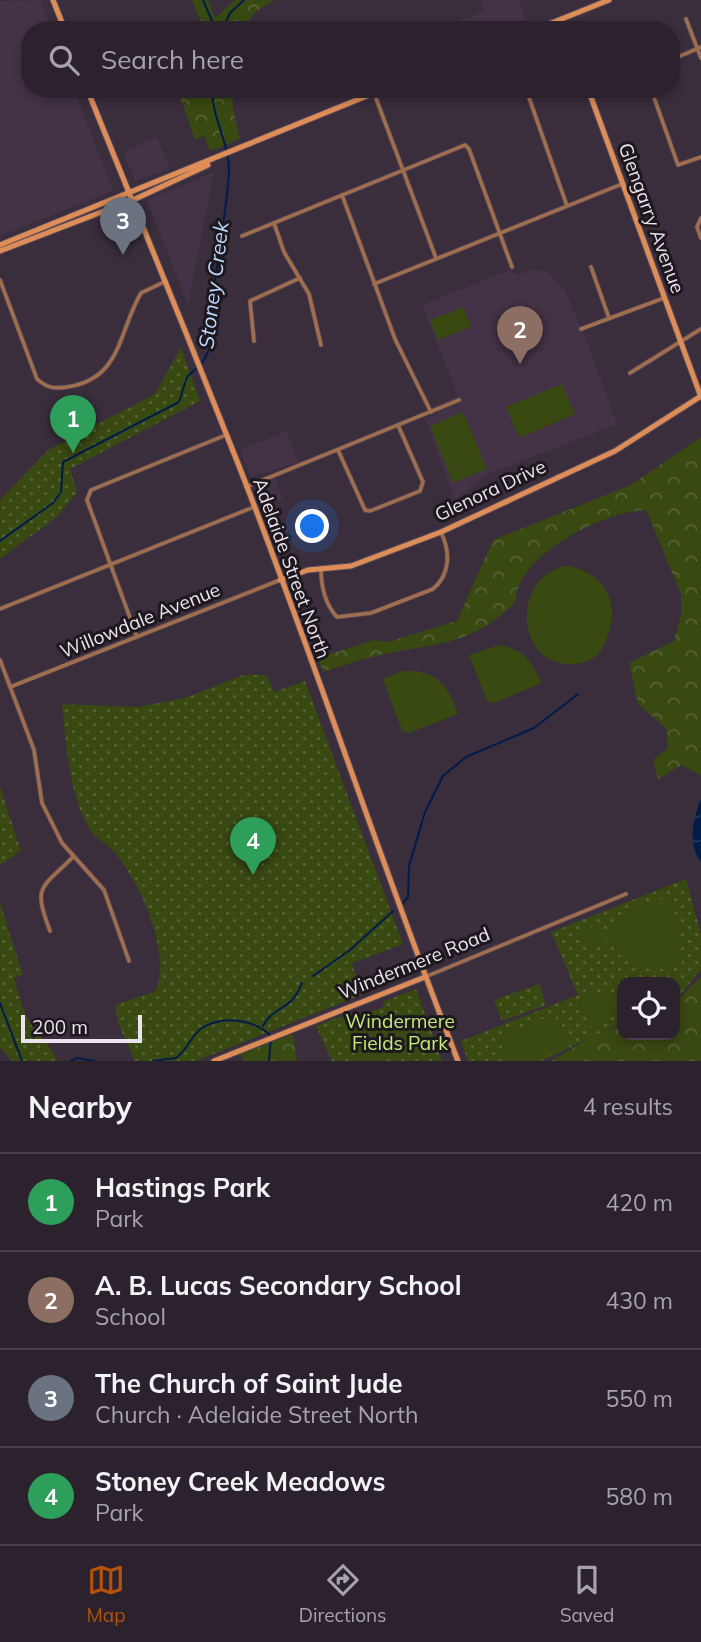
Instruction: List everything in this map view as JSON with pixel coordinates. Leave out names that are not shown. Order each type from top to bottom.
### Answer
[{"type":"main road","points":[[53,0],[61,21]]},
{"type":"main road","points":[[556,21],[609,0]]},
{"type":"main road","name":"Adelaide Street North","points":[[91,98],[167,281],[254,507],[458,1061]]},
{"type":"main road","points":[[0,251],[133,200],[217,160],[362,98]]},
{"type":"main road","name":"Glengarry Avenue","points":[[590,98],[701,396]]},
{"type":"main road","points":[[0,245],[217,160]]},
{"type":"main road","name":"Glenora Drive","points":[[280,580],[321,568],[351,566],[441,532],[615,451],[701,396]]},
{"type":"main road","name":"Windermere Road","points":[[214,1061],[425,976]]},
{"type":"street","points":[[687,19],[701,58]]},
{"type":"street","points":[[680,56],[699,48]]},
{"type":"street","points":[[376,98],[436,258]]},
{"type":"street","points":[[529,98],[568,206]]},
{"type":"street","points":[[653,98],[678,164],[684,165],[701,157]]},
{"type":"street","points":[[242,236],[403,168],[465,145],[469,149],[512,267]]},
{"type":"street","points":[[374,284],[622,184]]},
{"type":"street","points":[[342,195],[404,360],[431,412]]},
{"type":"street","points":[[701,218],[697,227],[701,238]]},
{"type":"street","points":[[274,223],[284,252],[300,278],[314,310],[321,345]]},
{"type":"street","points":[[591,267],[609,318]]},
{"type":"street","points":[[254,341],[250,301],[300,278]]},
{"type":"street","points":[[0,280],[37,379],[45,386],[55,389],[74,386],[109,366],[141,293],[167,281]]},
{"type":"street","points":[[581,329],[664,298]]},
{"type":"street","points":[[631,373],[701,330]]},
{"type":"street","points":[[246,487],[459,400]]},
{"type":"street","points":[[338,450],[365,510],[420,491],[423,482],[398,425]]},
{"type":"street","points":[[138,637],[87,495],[91,489],[226,435]]},
{"type":"street","points":[[0,609],[254,507]]},
{"type":"street","points":[[321,568],[321,585],[330,609],[337,617],[371,613],[433,589],[440,583],[447,556],[447,545],[441,532]]},
{"type":"street","name":"Willowdale Avenue","points":[[10,687],[280,580]]},
{"type":"street","points":[[0,660],[33,750],[42,803],[62,843],[104,890],[129,961]]},
{"type":"street","points":[[50,931],[39,896],[41,888],[73,857]]},
{"type":"street","name":"Windermere Road","points":[[425,976],[626,894]]},
{"type":"shaded area","points":[[40,0],[48,21],[21,21],[21,98],[77,98],[113,191],[0,236],[0,1]]},
{"type":"shaded area","points":[[519,0],[526,20],[460,21],[484,11],[480,2]]},
{"type":"shaded area","points":[[157,137],[170,169],[136,181],[123,152]]},
{"type":"shaded area","points":[[214,172],[188,305],[147,200]]},
{"type":"shaded area","points":[[534,269],[549,273],[564,289],[583,331],[617,424],[486,475],[455,500],[425,419],[437,415],[434,406],[458,396],[422,305],[510,270],[517,275]]},
{"type":"shaded area","points":[[287,431],[298,462],[251,477],[240,450]]},
{"type":"shaded area","points":[[275,479],[283,499],[260,506],[255,488]]},
{"type":"green space","points":[[192,0],[208,0],[215,18],[235,0],[274,0],[255,12],[249,21],[200,21]]},
{"type":"green space","points":[[180,98],[232,98],[240,139],[210,151],[204,136],[195,140]]},
{"type":"green space","points":[[463,307],[471,327],[438,340],[430,320]]},
{"type":"green space","points":[[181,347],[200,401],[70,469],[77,492],[57,517],[0,559],[0,500],[48,450],[155,394]]},
{"type":"green space","points":[[562,384],[575,414],[519,438],[506,407]]},
{"type":"green space","points":[[463,412],[487,469],[453,483],[430,426]]},
{"type":"green space","points":[[701,437],[701,776],[682,765],[658,779],[653,760],[668,748],[666,728],[638,704],[629,663],[674,641],[681,615],[681,594],[646,510],[608,518],[587,527],[546,552],[520,584],[516,601],[485,626],[470,634],[323,672],[318,658],[374,640],[387,642],[457,621],[493,540],[631,485]]},
{"type":"green space","points":[[568,566],[595,577],[609,596],[612,608],[608,635],[602,649],[591,660],[575,664],[555,662],[540,652],[531,637],[527,620],[529,602],[536,585],[549,572]]},
{"type":"green space","points":[[499,645],[526,657],[542,683],[494,703],[487,701],[469,655]]},
{"type":"green space","points":[[403,671],[424,673],[439,681],[450,695],[458,714],[409,733],[402,731],[383,679]]},
{"type":"green space","points":[[243,675],[267,675],[274,692],[305,681],[403,944],[352,963],[361,995],[196,1061],[135,1061],[119,1026],[115,1005],[156,991],[160,975],[160,957],[151,918],[134,881],[109,846],[90,830],[77,801],[62,704],[137,707],[185,698]]},
{"type":"green space","points":[[0,787],[21,851],[0,865]]},
{"type":"green space","points":[[686,879],[701,934],[701,970],[680,995],[680,977],[617,977],[617,1024],[542,1061],[468,1061],[461,1041],[578,995],[551,932]]},
{"type":"green space","points":[[663,899],[670,901],[679,926],[682,963],[657,969],[632,964],[615,949],[610,923],[641,905]]},
{"type":"green space","points":[[0,903],[23,975],[14,978],[23,1009],[57,1061],[12,1061],[0,1047]]},
{"type":"green space","points":[[601,926],[607,944],[591,947],[585,942],[580,931]]},
{"type":"green space","points":[[701,977],[701,1061],[551,1061],[596,1034],[617,1026],[617,1040],[680,1040],[680,997]]},
{"type":"green space","points":[[539,984],[546,1005],[502,1021],[494,1000]]},
{"type":"green space","name":"Windermere Fields Park","points":[[416,989],[442,1061],[332,1061],[316,1026],[341,1016],[347,1021],[383,1007],[384,1001]]},
{"type":"green space","points":[[594,994],[607,997],[613,1003],[615,1013],[598,1023],[597,1028],[589,1026],[591,1020],[583,1003]]},
{"type":"green space","points":[[405,1013],[418,1047],[384,1061],[359,1061],[349,1035]]},
{"type":"green space","points":[[554,1014],[568,1046],[534,1061],[508,1061],[498,1037]]},
{"type":"green space","points":[[293,1034],[297,1061],[244,1061],[240,1054]]},
{"type":"water","points":[[701,799],[701,862],[693,840],[694,823]]},
{"type":"waterway","points":[[203,0],[212,21]]},
{"type":"waterway","name":"Stoney Creek","points":[[226,21],[230,13],[244,0]]},
{"type":"waterway","name":"Stoney Creek","points":[[0,541],[53,503],[61,492],[63,462],[179,402],[187,377],[203,362],[210,348],[212,303],[229,172],[227,151],[213,98]]},
{"type":"waterway","points":[[402,904],[408,897],[409,866],[425,812],[443,776],[466,757],[534,728],[578,694]]},
{"type":"waterway","points":[[313,976],[350,950],[393,911]]},
{"type":"waterway","points":[[263,1026],[273,1014],[293,999],[302,983]]},
{"type":"waterway","name":"Stoney Creek","points":[[0,1003],[22,1061]]},
{"type":"waterway","name":"Stoney Creek","points":[[153,1061],[176,1058],[202,1028],[229,1020],[256,1026],[271,1036],[269,1061]]},
{"type":"waterway","name":"Stoney Creek","points":[[71,1061],[77,1058],[95,1061]]},
{"type":"place","name":"The Church of Saint Jude","points":[[123,255]]},
{"type":"place","name":"A. B. Lucas Secondary School","points":[[520,364]]},
{"type":"place","name":"Hastings Park","points":[[73,453]]},
{"type":"place","name":"Stoney Creek Meadows","points":[[253,875]]}]
